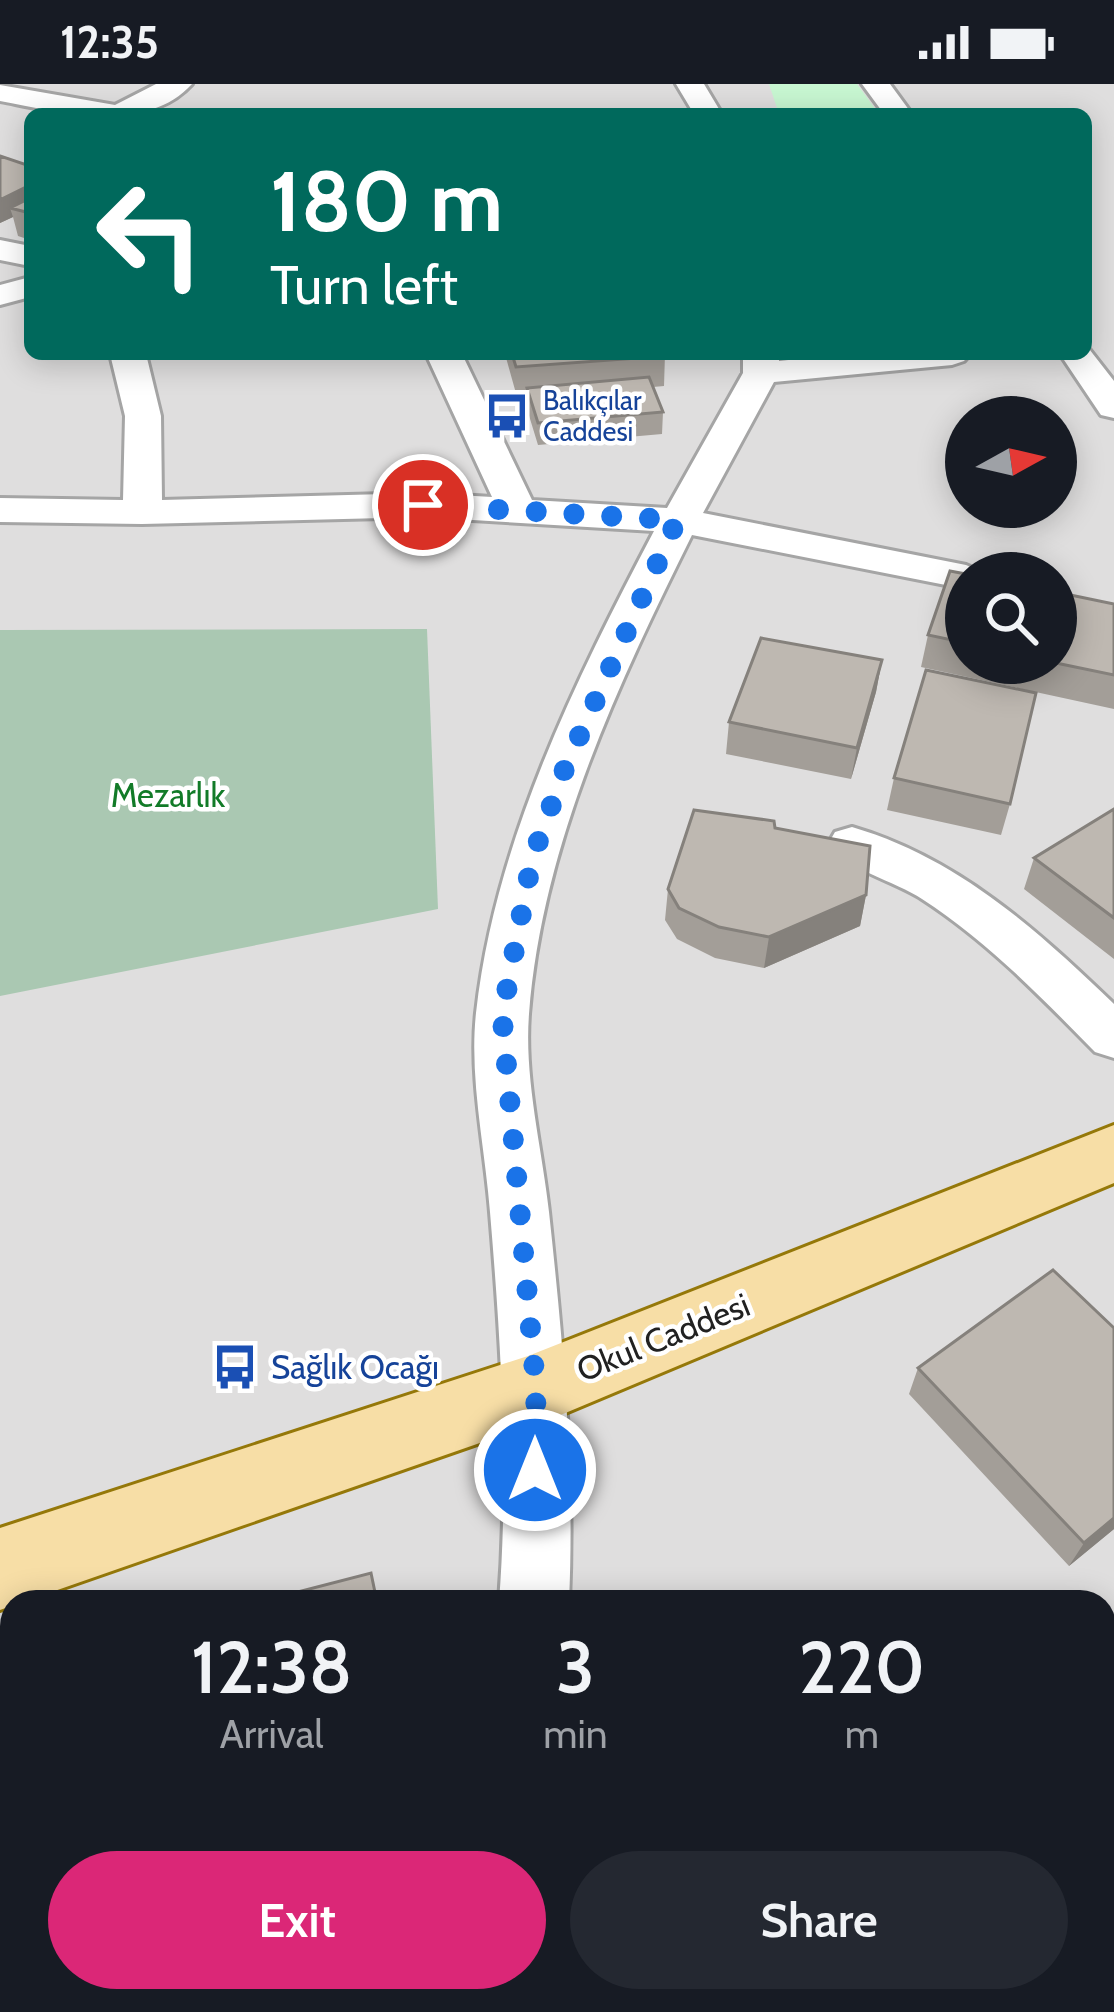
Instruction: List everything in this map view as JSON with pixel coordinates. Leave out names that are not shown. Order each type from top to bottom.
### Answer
[{"type":"main road","name":"Okul Caddesi","points":[[0,1569],[536,1389],[1114,1153]]},
{"type":"street","points":[[130,108],[178,84]]},
{"type":"street","points":[[0,93],[84,108]]},
{"type":"street","points":[[1092,351],[1114,407]]},
{"type":"street","points":[[129,360],[142,416],[142,512]]},
{"type":"street","points":[[447,360],[518,511]]},
{"type":"street","points":[[534,1590],[536,1389],[502,1015],[532,859],[558,786],[677,520],[761,364],[837,360]]},
{"type":"street","points":[[0,510],[142,512],[423,505],[677,520],[945,573]]},
{"type":"street","points":[[851,844],[917,871],[976,906],[1114,1037]]},
{"type":"shaded area","points":[[0,84],[1114,84],[1114,1590],[0,1590]]},
{"type":"green space","points":[[769,84],[857,84],[875,108],[777,108]]},
{"type":"green space","name":"Mezarlık","points":[[427,629],[438,909],[0,996],[0,630]]},
{"type":"building","points":[[0,156],[24,164],[24,188],[0,200]]},
{"type":"building","points":[[514,360],[611,360],[516,367]]},
{"type":"building","points":[[649,377],[663,412],[538,423],[527,388]]},
{"type":"building","points":[[945,586],[945,639],[928,635]]},
{"type":"building","points":[[1077,596],[1114,604],[1114,675],[1077,667]]},
{"type":"building","points":[[761,638],[882,660],[857,748],[729,722]]},
{"type":"building","points":[[926,670],[945,674],[945,684],[993,684],[1036,693],[1010,804],[894,778]]},
{"type":"building","points":[[1114,809],[1114,918],[1034,858]]},
{"type":"building","points":[[694,810],[774,821],[775,828],[870,846],[866,895],[769,937],[719,927],[679,908],[668,889]]},
{"type":"building","points":[[1053,1270],[1114,1328],[1114,1518],[1084,1543],[918,1368]]},
{"type":"building","points":[[371,1573],[375,1590],[305,1590]]},
{"type":"place","name":"Balıkçılar Caddesi","points":[[507,416]]},
{"type":"place","name":"Sağlık Ocağı","points":[[235,1367]]},
{"type":"route","points":[[423,505],[677,520],[565,768],[532,859],[502,1015],[536,1389],[535,1470]]}]
